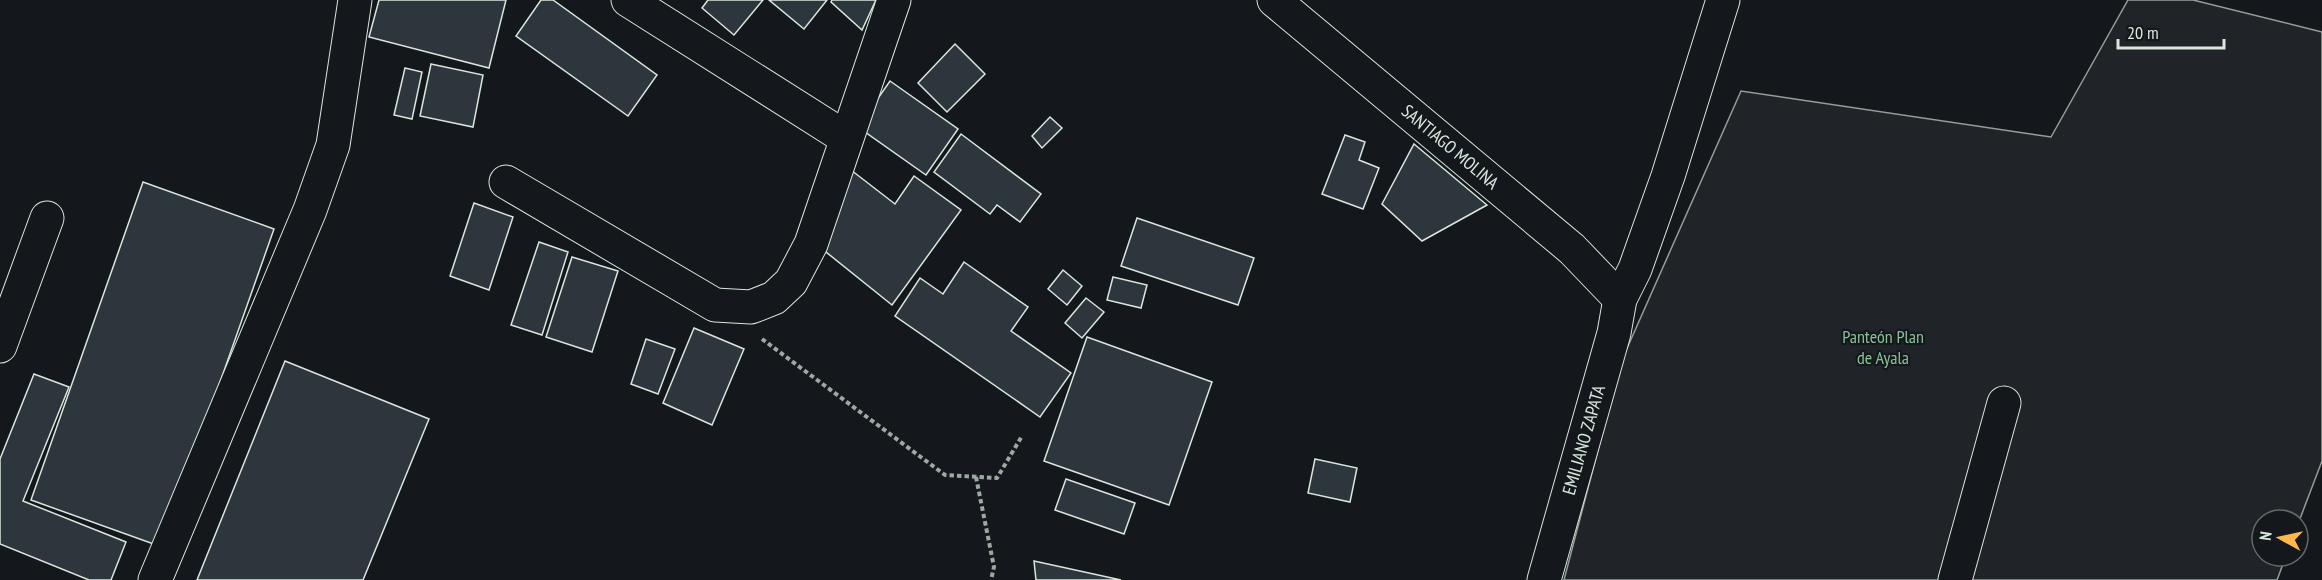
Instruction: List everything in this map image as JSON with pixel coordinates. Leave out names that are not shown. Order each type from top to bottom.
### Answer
[{"type":"street","points":[[155,580],[310,210],[333,145],[355,0]]},
{"type":"street","points":[[628,0],[846,138]]},
{"type":"street","points":[[507,182],[716,305],[751,307],[774,298],[791,282],[811,243],[894,0]]},
{"type":"street","name":"SANTIAGO MOLINA","points":[[1274,0],[1572,249],[1620,299]]},
{"type":"street","name":"EMILIANO ZAPATA","points":[[1544,580],[1614,333],[1620,299],[1635,269],[1668,176],[1723,0]]},
{"type":"street","points":[[0,346],[47,218]]},
{"type":"street","points":[[1955,580],[2004,403]]},
{"type":"path","points":[[716,305],[945,475],[997,478],[1022,436]]},
{"type":"path","points":[[976,477],[994,567],[991,580]]},
{"type":"green space","name":"Panteón Plan de Ayala","points":[[2128,0],[2193,0],[2322,32],[2322,461],[2304,508],[2250,508],[2250,568],[2282,568],[2277,580],[1564,580],[1621,362],[1741,91],[2051,137]]},
{"type":"building","points":[[379,0],[506,0],[489,68],[369,37]]},
{"type":"building","points":[[541,0],[553,0],[657,75],[628,116],[516,36]]},
{"type":"building","points":[[708,0],[763,0],[734,35],[702,8]]},
{"type":"building","points":[[769,0],[827,0],[804,29]]},
{"type":"building","points":[[832,0],[876,0],[862,30],[831,2]]},
{"type":"building","points":[[955,44],[985,74],[947,112],[918,83]]},
{"type":"building","points":[[431,64],[483,75],[473,127],[420,116]]},
{"type":"building","points":[[405,68],[422,72],[412,119],[394,115]]},
{"type":"building","points":[[890,81],[958,129],[926,175],[858,127]]},
{"type":"building","points":[[1050,117],[1062,128],[1042,148],[1032,136]]},
{"type":"building","points":[[961,134],[1041,194],[1020,222],[997,205],[990,214],[934,172]]},
{"type":"building","points":[[1345,135],[1365,142],[1359,160],[1379,168],[1363,209],[1322,194]]},
{"type":"building","points":[[1414,144],[1487,205],[1422,241],[1382,204]]},
{"type":"building","points":[[851,170],[895,204],[914,176],[961,210],[892,305],[816,244]]},
{"type":"building","points":[[143,182],[274,229],[162,547],[31,500]]},
{"type":"building","points":[[474,203],[513,217],[489,290],[450,276]]},
{"type":"building","points":[[1137,218],[1254,258],[1238,305],[1121,266]]},
{"type":"building","points":[[539,242],[568,252],[542,335],[511,325]]},
{"type":"building","points":[[572,257],[618,271],[592,352],[546,337]]},
{"type":"building","points":[[964,262],[1028,307],[1011,331],[1071,373],[1040,417],[895,316],[920,278],[943,294]]},
{"type":"building","points":[[1063,270],[1082,286],[1067,305],[1048,289]]},
{"type":"building","points":[[1113,277],[1147,285],[1141,308],[1107,300]]},
{"type":"building","points":[[1086,298],[1104,312],[1082,338],[1065,323]]},
{"type":"building","points":[[694,328],[744,349],[712,425],[663,403]]},
{"type":"building","points":[[1087,337],[1212,382],[1169,505],[1044,461]]},
{"type":"building","points":[[646,339],[675,349],[658,394],[631,384]]},
{"type":"building","points":[[285,361],[429,419],[363,580],[197,580]]},
{"type":"building","points":[[34,374],[69,387],[23,501],[126,542],[111,580],[89,580],[0,544],[0,459]]},
{"type":"building","points":[[1315,459],[1357,468],[1350,502],[1308,493]]},
{"type":"building","points":[[1066,479],[1135,503],[1124,534],[1055,510]]},
{"type":"building","points":[[1034,561],[1121,580],[1036,580]]}]
